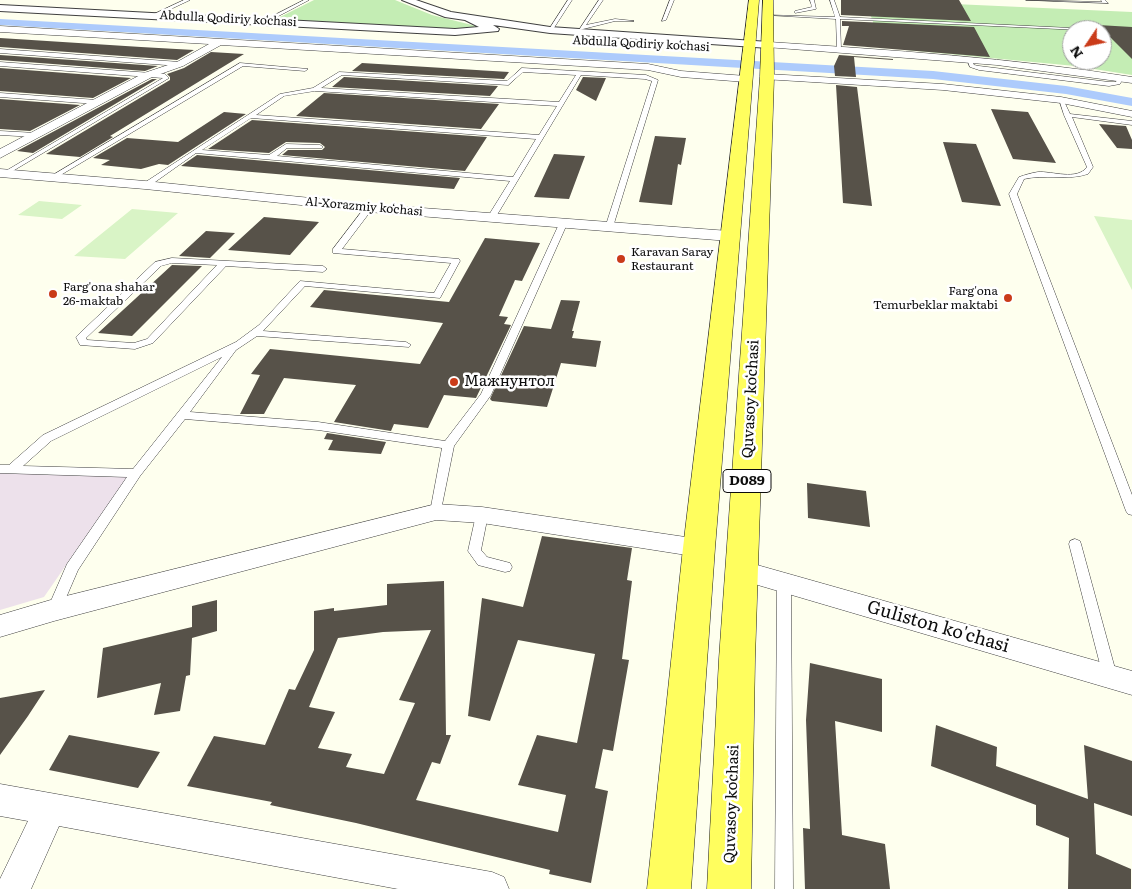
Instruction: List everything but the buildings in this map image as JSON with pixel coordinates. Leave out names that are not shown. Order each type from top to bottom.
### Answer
[{"type":"main road","name":"Quvasoy koʻchasi","points":[[729,889],[743,570],[756,62],[754,0]]},
{"type":"main road","name":"Quvasoy koʻchasi","points":[[669,889],[729,236],[756,62],[768,15],[768,0]]},
{"type":"street","name":"Abdulla Qodiriy koʻchasi","points":[[407,0],[449,15],[469,19],[550,30],[580,30],[756,62]]},
{"type":"street","name":"Abdulla Qodiriy koʻchasi","points":[[0,8],[500,34]]},
{"type":"street","name":"Abdulla Qodiriy koʻchasi","points":[[469,19],[500,34]]},
{"type":"street","points":[[500,34],[504,26],[524,26]]},
{"type":"street","name":"Abdulla Qodiriy koʻchasi","points":[[524,26],[534,31],[530,35],[519,37],[756,62]]},
{"type":"street","points":[[0,28],[648,67],[680,74],[839,49],[1071,70],[1132,80]]},
{"type":"street","points":[[0,154],[148,75],[180,64],[221,41]]},
{"type":"street","points":[[756,62],[944,87],[1061,100],[1132,114]]},
{"type":"street","name":"Al-Xorazmiy koʻchasi","points":[[3,173],[145,185],[369,208],[729,236]]},
{"type":"street","points":[[0,626],[54,610],[436,512],[482,515],[699,548]]},
{"type":"street","name":"Guliston ko'chasi","points":[[743,570],[1121,679]]},
{"type":"street","points":[[0,800],[492,889]]},
{"type":"street","points":[[13,889],[50,809]]},
{"type":"lane","points":[[154,15],[188,0]]},
{"type":"lane","points":[[271,18],[307,0]]},
{"type":"lane","points":[[550,30],[570,0]]},
{"type":"lane","points":[[580,30],[601,0]]},
{"type":"lane","points":[[664,20],[672,0]]},
{"type":"lane","points":[[784,16],[814,8],[812,0]]},
{"type":"lane","points":[[832,0],[838,18],[839,49]]},
{"type":"lane","points":[[1028,0],[1106,3],[1103,0]]},
{"type":"lane","points":[[768,15],[1062,27]]},
{"type":"lane","points":[[580,30],[615,20],[632,21]]},
{"type":"lane","points":[[0,51],[180,64]]},
{"type":"lane","points":[[0,64],[165,76],[166,78],[3,173]]},
{"type":"lane","points":[[52,178],[242,64],[305,69]]},
{"type":"lane","points":[[315,89],[341,73],[508,83],[522,70],[646,77],[655,80],[609,228]]},
{"type":"lane","points":[[491,218],[580,73]]},
{"type":"lane","points":[[145,185],[282,95],[315,89],[561,104]]},
{"type":"lane","points":[[0,95],[97,102]]},
{"type":"lane","points":[[1061,100],[1090,167],[1086,173],[1076,176],[1038,174],[1021,178],[1013,194],[1132,510]]},
{"type":"lane","points":[[1067,115],[1132,124]]},
{"type":"lane","points":[[250,116],[540,137]]},
{"type":"lane","points":[[0,133],[36,135]]},
{"type":"lane","points":[[271,157],[286,146],[320,147]]},
{"type":"lane","points":[[195,151],[516,178]]},
{"type":"lane","points":[[312,284],[369,208]]},
{"type":"lane","points":[[436,512],[448,445],[486,395],[563,224]]},
{"type":"lane","points":[[54,610],[72,568],[136,473],[232,351],[257,333],[303,283],[437,296],[456,261],[330,260],[224,263],[172,260],[158,264],[81,337],[83,343],[135,346],[150,341],[224,263]]},
{"type":"lane","points":[[257,333],[406,345]]},
{"type":"lane","points":[[6,469],[47,438],[211,358],[232,351]]},
{"type":"lane","points":[[183,415],[318,426],[448,445]]},
{"type":"lane","points":[[6,469],[136,473]]},
{"type":"lane","points":[[482,515],[474,551],[483,561],[505,567]]},
{"type":"lane","points":[[1075,544],[1121,679]]},
{"type":"lane","points":[[784,582],[784,889]]},
{"type":"shaded area","points":[[0,473],[127,477],[44,597],[0,610]]},
{"type":"green space","points":[[314,0],[395,0],[432,15],[484,28],[474,30],[276,19]]},
{"type":"green space","points":[[865,0],[1132,12],[1132,75],[1100,70],[1112,70],[1112,20],[1062,20],[1062,65],[907,50],[872,38],[873,22]]},
{"type":"green space","points":[[39,201],[82,205],[62,219],[18,215]]},
{"type":"green space","points":[[132,209],[178,213],[125,259],[74,256]]},
{"type":"green space","points":[[1094,216],[1132,220],[1132,290]]},
{"type":"waterway","points":[[0,22],[933,75],[1066,90],[1132,102]]},
{"type":"place","name":"Karavan Saray Restaurant","points":[[621,259]]},
{"type":"place","name":"Farg'ona shahar 26-maktab","points":[[53,294]]},
{"type":"place","name":"Farg'ona Temurbeklar maktabi","points":[[1008,298]]},
{"type":"place","name":"Мажнунтол","points":[[454,382]]}]
